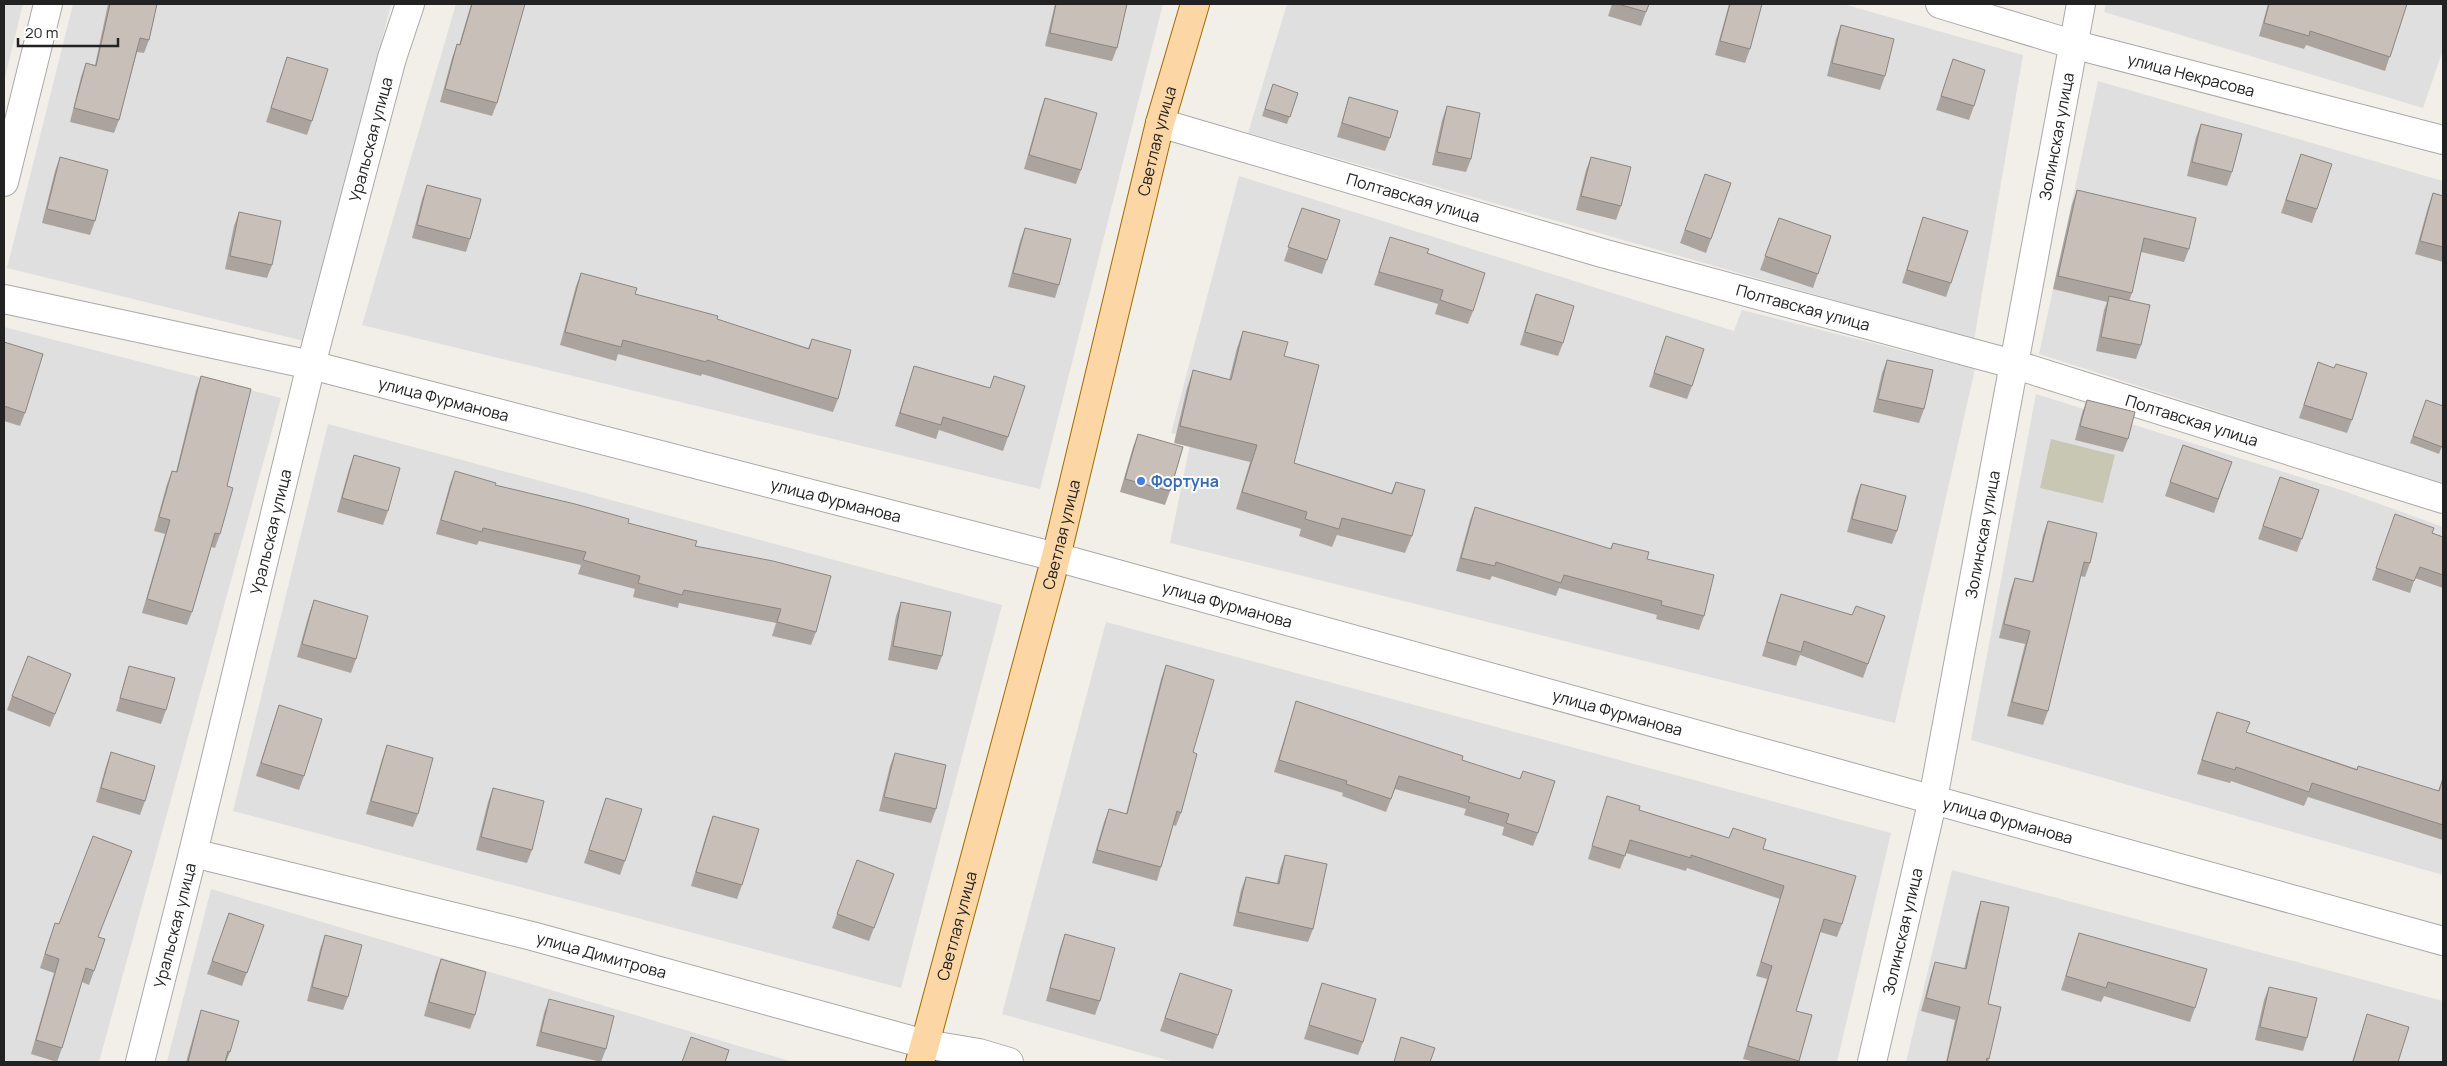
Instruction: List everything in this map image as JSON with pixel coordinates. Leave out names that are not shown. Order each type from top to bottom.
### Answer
[{"type":"main road","name":"Светлая улица","points":[[922,1053],[1056,557],[1160,123],[1195,4]]},
{"type":"street","points":[[4,182],[48,4]]},
{"type":"street","name":"Уральская улица","points":[[140,1062],[194,854],[311,365],[392,58],[410,4]]},
{"type":"street","name":"улица Некрасова","points":[[1940,4],[2072,44],[2443,140]]},
{"type":"street","name":"Золинская улица","points":[[1872,1062],[1933,799],[2072,44],[2081,4]]},
{"type":"street","name":"Полтавская улица","points":[[1160,123],[1602,252],[2013,364],[2443,499]]},
{"type":"street","name":"улица Фурманова","points":[[4,299],[311,365],[1056,557],[2443,941]]},
{"type":"street","name":"улица Димитрова","points":[[194,854],[532,936],[922,1053],[978,1053],[1010,1062]]},
{"type":"shaded area","points":[[4,4],[23,4],[4,81]]},
{"type":"shaded area","points":[[73,4],[391,4],[308,342],[7,268]]},
{"type":"shaded area","points":[[456,4],[1163,4],[1040,489],[362,325]]},
{"type":"shaded area","points":[[1287,4],[1843,4],[2023,55],[1974,340],[1248,133]]},
{"type":"shaded area","points":[[2106,4],[2443,4],[2443,50],[2423,108],[2104,12]]},
{"type":"shaded area","points":[[2098,81],[2443,181],[2443,484],[2039,354]]},
{"type":"shaded area","points":[[1239,176],[1734,331],[1742,310],[1975,369],[1895,723],[1170,543],[1191,439],[1171,433]]},
{"type":"shaded area","points":[[4,327],[281,398],[99,1062],[4,1062]]},
{"type":"shaded area","points":[[2036,394],[2344,491],[2443,527],[2443,875],[1971,740]]},
{"type":"shaded area","points":[[328,424],[1002,605],[901,988],[233,811]]},
{"type":"shaded area","points":[[2051,439],[2115,455],[2103,503],[2040,488]]},
{"type":"shaded area","points":[[1106,622],[1891,833],[1837,1062],[1174,1062],[1002,1014]]},
{"type":"shaded area","points":[[1952,870],[2443,1001],[2443,1062],[1906,1062]]},
{"type":"shaded area","points":[[211,889],[793,1062],[167,1062]]},
{"type":"building","points":[[110,4],[157,4],[149,40],[140,38],[119,120],[74,108],[86,63],[96,66]]},
{"type":"building","points":[[472,4],[525,4],[497,103],[445,89],[457,44],[460,45]]},
{"type":"building","points":[[1056,4],[1127,4],[1117,48],[1050,33]]},
{"type":"building","points":[[1618,4],[1649,4],[1646,12]]},
{"type":"building","points":[[1730,4],[1762,4],[1750,49],[1720,41]]},
{"type":"building","points":[[2269,4],[2407,4],[2390,57],[2310,31],[2309,36],[2264,23]]},
{"type":"building","points":[[1841,25],[1894,39],[1885,76],[1832,63]]},
{"type":"building","points":[[287,57],[328,69],[312,121],[271,108]]},
{"type":"building","points":[[1953,59],[1985,70],[1974,106],[1941,96]]},
{"type":"building","points":[[1273,84],[1298,93],[1290,117],[1265,109]]},
{"type":"building","points":[[1349,97],[1398,111],[1390,138],[1342,123]]},
{"type":"building","points":[[1045,98],[1097,113],[1081,170],[1029,155]]},
{"type":"building","points":[[1447,106],[1480,113],[1471,159],[1437,152]]},
{"type":"building","points":[[2201,124],[2242,134],[2232,172],[2192,162]]},
{"type":"building","points":[[2301,154],[2332,164],[2317,209],[2286,200]]},
{"type":"building","points":[[60,157],[108,170],[95,221],[47,209]]},
{"type":"building","points":[[1591,157],[1631,167],[1621,206],[1581,196]]},
{"type":"building","points":[[1705,174],[1731,183],[1711,239],[1685,230]]},
{"type":"building","points":[[427,185],[481,199],[470,239],[417,225]]},
{"type":"building","points":[[2077,190],[2196,218],[2189,249],[2144,238],[2132,293],[2058,276]]},
{"type":"building","points":[[2433,193],[2443,196],[2443,247],[2420,241]]},
{"type":"building","points":[[1302,208],[1340,220],[1327,260],[1288,247]]},
{"type":"building","points":[[239,212],[281,221],[272,265],[230,256]]},
{"type":"building","points":[[1923,217],[1968,231],[1951,283],[1907,270]]},
{"type":"building","points":[[1779,218],[1831,236],[1818,274],[1765,256]]},
{"type":"building","points":[[1025,228],[1071,239],[1059,285],[1013,273]]},
{"type":"building","points":[[1390,237],[1429,249],[1427,253],[1485,273],[1473,311],[1440,300],[1443,290],[1379,272]]},
{"type":"building","points":[[581,273],[637,288],[635,294],[718,316],[717,319],[809,349],[812,339],[851,350],[838,399],[707,360],[706,362],[623,340],[621,347],[565,332]]},
{"type":"building","points":[[1536,294],[1574,306],[1563,343],[1525,332]]},
{"type":"building","points":[[2109,296],[2150,305],[2141,345],[2101,337]]},
{"type":"building","points":[[1243,331],[1288,342],[1284,356],[1319,365],[1294,463],[1392,494],[1396,482],[1425,490],[1412,536],[1342,518],[1339,529],[1305,519],[1307,512],[1242,492],[1257,445],[1180,426],[1193,370],[1231,380]]},
{"type":"building","points":[[1666,336],[1704,349],[1692,386],[1654,373]]},
{"type":"building","points":[[4,342],[43,354],[25,413],[4,406]]},
{"type":"building","points":[[1887,360],[1933,370],[1924,409],[1878,399]]},
{"type":"building","points":[[2318,362],[2334,368],[2336,364],[2367,373],[2352,420],[2304,405]]},
{"type":"building","points":[[914,366],[990,388],[994,376],[1025,386],[1008,437],[943,417],[941,425],[900,413]]},
{"type":"building","points":[[201,376],[251,389],[227,486],[233,488],[220,534],[215,533],[192,612],[147,599],[170,520],[159,517],[172,471],[177,472]]},
{"type":"building","points":[[2087,400],[2135,412],[2128,439],[2080,426]]},
{"type":"building","points":[[2426,400],[2443,406],[2442,447],[2413,436]]},
{"type":"building","points":[[1138,434],[1183,447],[1170,491],[1125,479]]},
{"type":"building","points":[[2183,445],[2232,462],[2218,499],[2170,482]]},
{"type":"building","points":[[354,455],[400,468],[388,511],[342,498]]},
{"type":"building","points":[[455,471],[496,483],[495,485],[629,519],[628,523],[697,541],[695,546],[773,561],[831,576],[816,632],[777,622],[781,609],[684,590],[682,595],[638,583],[640,576],[583,560],[586,552],[483,528],[482,532],[441,520]]},
{"type":"building","points":[[2280,477],[2319,490],[2302,539],[2263,526]]},
{"type":"building","points":[[1861,484],[1906,496],[1897,531],[1852,519]]},
{"type":"building","points":[[1475,507],[1611,549],[1613,543],[1649,552],[1647,559],[1714,575],[1704,616],[1661,605],[1662,601],[1564,575],[1561,583],[1496,562],[1495,566],[1461,558]]},
{"type":"building","points":[[2395,514],[2434,528],[2432,533],[2443,537],[2443,575],[2420,567],[2414,581],[2376,568]]},
{"type":"building","points":[[2048,521],[2097,533],[2090,563],[2084,562],[2048,711],[2012,702],[2030,631],[2004,624],[2015,578],[2033,582]]},
{"type":"building","points":[[1781,594],[1852,615],[1856,606],[1885,616],[1868,664],[1804,641],[1801,652],[1767,642]]},
{"type":"building","points":[[314,600],[368,616],[356,659],[302,644]]},
{"type":"building","points":[[901,602],[951,612],[942,656],[893,646]]},
{"type":"building","points":[[28,656],[71,674],[55,714],[12,696]]},
{"type":"building","points":[[1166,665],[1214,680],[1193,752],[1197,754],[1181,813],[1177,811],[1161,867],[1097,850],[1109,809],[1127,814]]},
{"type":"building","points":[[129,666],[175,678],[166,710],[120,698]]},
{"type":"building","points":[[1296,701],[1463,756],[1462,760],[1520,779],[1523,771],[1555,781],[1538,833],[1506,823],[1509,814],[1468,802],[1470,797],[1399,776],[1391,799],[1346,784],[1347,781],[1279,760]]},
{"type":"building","points":[[279,705],[322,719],[304,776],[261,763]]},
{"type":"building","points":[[2217,712],[2250,722],[2246,732],[2357,770],[2358,766],[2439,791],[2443,778],[2443,825],[2312,783],[2309,792],[2236,767],[2235,770],[2202,760]]},
{"type":"building","points":[[387,745],[433,758],[418,814],[371,801]]},
{"type":"building","points":[[111,752],[155,766],[145,801],[101,788]]},
{"type":"building","points":[[895,753],[946,765],[936,809],[884,797]]},
{"type":"building","points":[[493,788],[544,801],[532,850],[481,837]]},
{"type":"building","points":[[1607,796],[1640,806],[1639,810],[1729,838],[1733,828],[1766,839],[1763,849],[1856,876],[1842,924],[1824,919],[1796,1011],[1812,1015],[1799,1061],[1748,1046],[1772,966],[1761,962],[1784,886],[1691,855],[1691,858],[1630,840],[1625,856],[1592,846]]},
{"type":"building","points":[[606,798],[642,809],[625,861],[589,850]]},
{"type":"building","points":[[713,816],[759,829],[742,885],[696,872]]},
{"type":"building","points":[[93,836],[132,851],[98,937],[105,939],[94,971],[86,968],[62,1048],[36,1040],[59,959],[45,954],[55,923],[59,924]]},
{"type":"building","points":[[1285,855],[1327,864],[1313,929],[1238,912],[1246,877],[1279,884]]},
{"type":"building","points":[[857,860],[894,874],[874,928],[837,914]]},
{"type":"building","points":[[1981,901],[2009,907],[1988,1004],[2001,1007],[1989,1059],[1987,1058],[1986,1062],[1947,1062],[1960,1007],[1926,998],[1935,962],[1966,969]]},
{"type":"building","points":[[229,913],[264,925],[247,973],[212,961]]},
{"type":"building","points":[[2079,933],[2207,969],[2195,1008],[2108,982],[2106,988],[2066,976]]},
{"type":"building","points":[[1065,934],[1115,948],[1100,1001],[1050,988]]},
{"type":"building","points":[[325,935],[362,945],[348,997],[312,987]]},
{"type":"building","points":[[441,959],[486,972],[475,1015],[429,1002]]},
{"type":"building","points":[[1180,973],[1232,990],[1218,1035],[1165,1018]]},
{"type":"building","points":[[1322,983],[1376,999],[1363,1042],[1309,1025]]},
{"type":"building","points":[[2269,987],[2317,998],[2307,1038],[2260,1027]]},
{"type":"building","points":[[549,999],[614,1016],[606,1049],[541,1032]]},
{"type":"building","points":[[201,1010],[239,1021],[230,1052],[228,1051],[225,1062],[188,1062]]},
{"type":"building","points":[[2367,1014],[2409,1027],[2398,1062],[2353,1062]]},
{"type":"building","points":[[691,1037],[729,1050],[725,1062],[682,1062]]},
{"type":"building","points":[[1401,1037],[1435,1048],[1430,1062],[1394,1062]]},
{"type":"place","name":"Фортуна","points":[[1141,481]]}]
